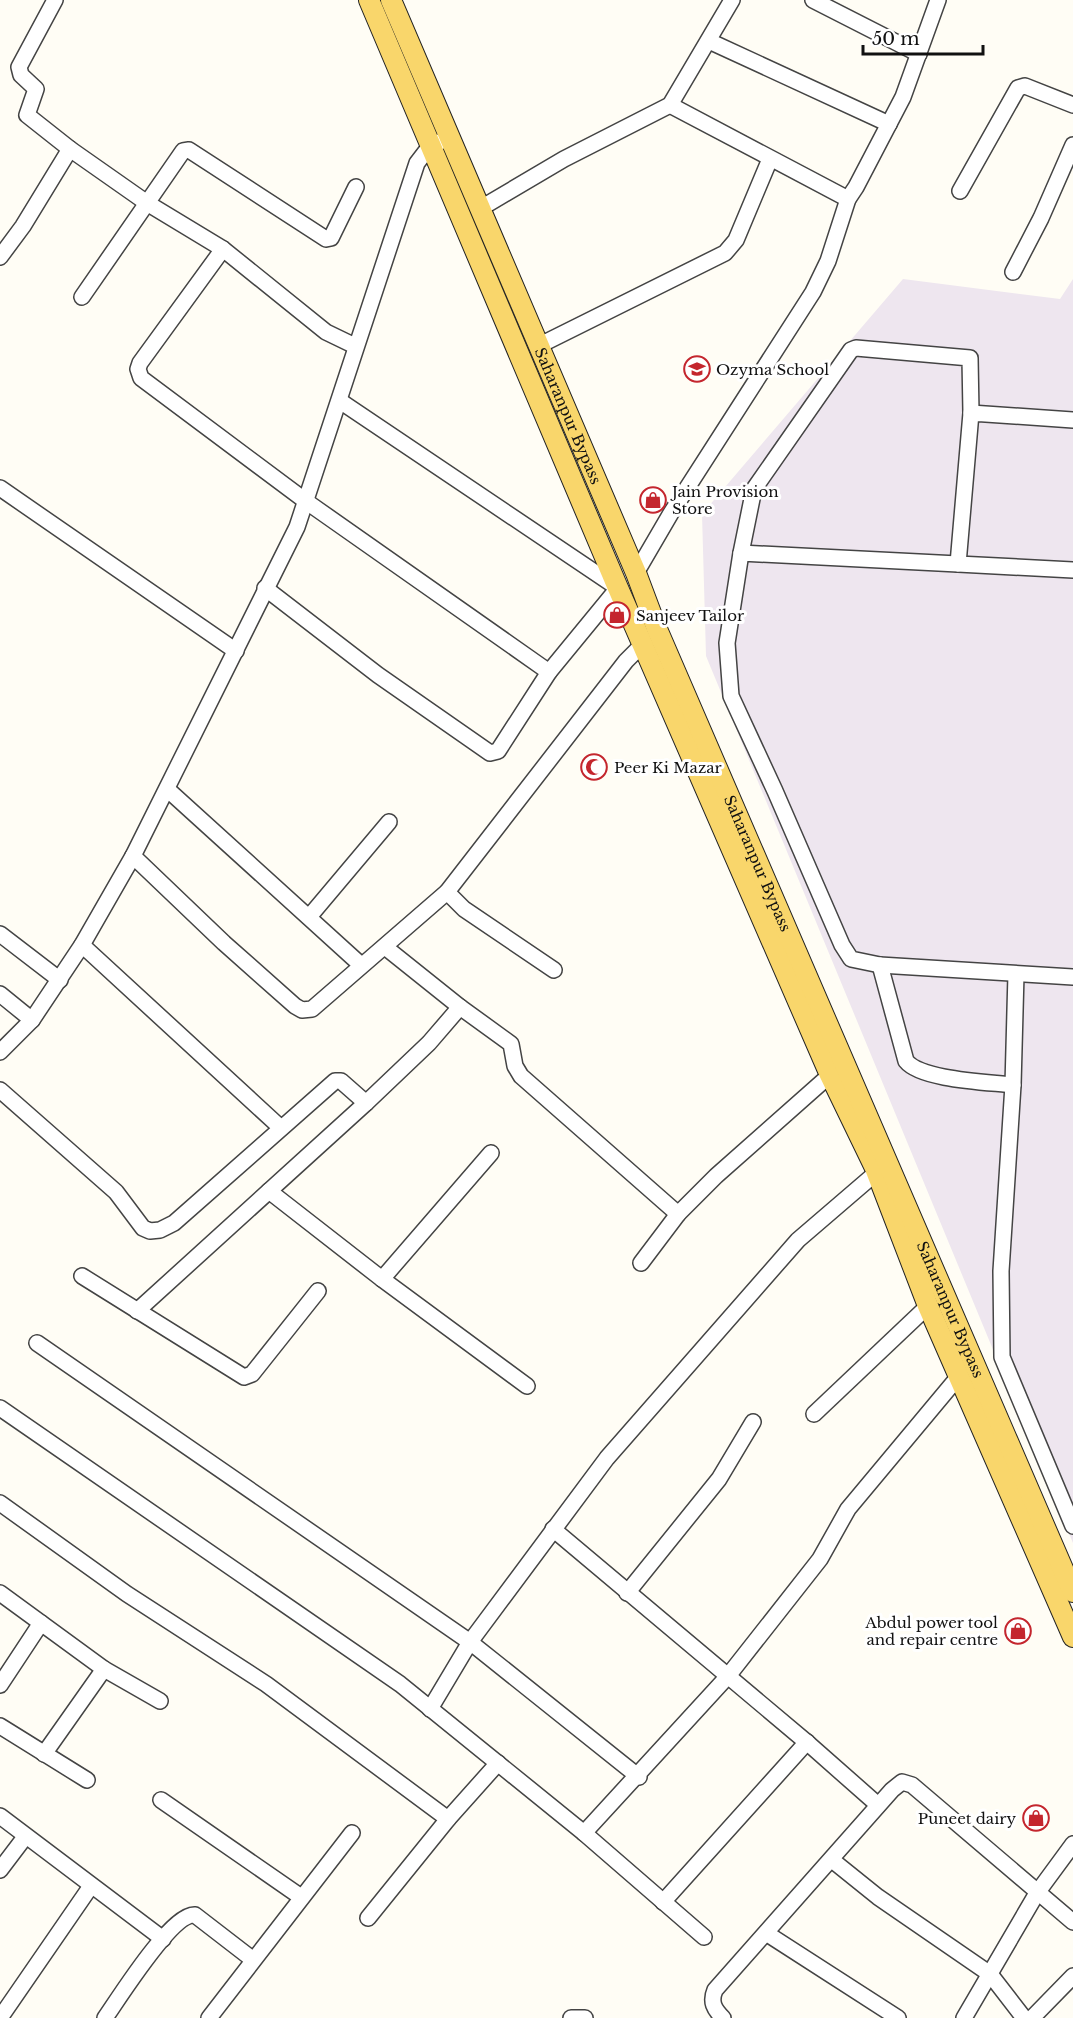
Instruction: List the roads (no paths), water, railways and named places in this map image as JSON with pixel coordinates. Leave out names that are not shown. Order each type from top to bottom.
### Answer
[{"type":"main road","points":[[369,0],[618,588],[644,643],[830,1076],[876,1173],[928,1306],[1073,1637]]},
{"type":"main road","name":"Saharanpur Bypass","points":[[391,0],[636,573],[657,629],[1073,1592]]},
{"type":"street","points":[[55,0],[20,67],[20,72],[36,88],[27,115],[70,149],[147,203],[223,249],[326,332],[356,346]]},
{"type":"street","points":[[481,208],[564,159],[670,105],[732,0]]},
{"type":"street","points":[[636,573],[671,513],[813,292],[828,261],[848,199],[903,96],[939,0]]},
{"type":"street","points":[[823,2],[919,54]]},
{"type":"street","points":[[709,41],[889,124]]},
{"type":"street","points":[[960,191],[1018,88],[1025,86],[1073,105]]},
{"type":"street","points":[[670,105],[848,199]]},
{"type":"street","points":[[0,1052],[32,1020],[82,945],[133,856],[236,651],[307,502],[417,163],[430,146],[449,138]]},
{"type":"street","points":[[1013,272],[1041,218],[1073,145]]},
{"type":"street","points":[[0,257],[28,218],[70,149]]},
{"type":"street","points":[[82,297],[178,155],[189,150],[326,239],[331,238],[356,188]]},
{"type":"street","points":[[538,346],[725,253],[736,240],[770,159]]},
{"type":"street","points":[[223,249],[140,363],[139,374],[307,502],[549,672]]},
{"type":"street","points":[[958,564],[971,413],[970,358],[852,350],[754,489],[727,643],[730,696],[846,955],[851,959],[880,965],[1073,977]]},
{"type":"street","points":[[265,588],[360,662],[490,753],[498,751],[549,672],[618,588],[340,401]]},
{"type":"street","points":[[971,413],[1073,420]]},
{"type":"street","points":[[0,488],[236,651]]},
{"type":"street","points":[[741,553],[1073,570]]},
{"type":"street","points":[[133,856],[224,944],[302,1010],[312,1009],[361,964],[385,947],[447,892],[626,661],[644,643]]},
{"type":"street","points":[[167,789],[361,964]]},
{"type":"street","points":[[309,917],[389,822]]},
{"type":"street","points":[[447,892],[464,909],[554,970]]},
{"type":"street","points":[[0,934],[60,980]]},
{"type":"street","points":[[82,945],[281,1128]]},
{"type":"street","points":[[385,947],[459,1007],[511,1044],[515,1066],[521,1076],[678,1214]]},
{"type":"street","points":[[880,965],[906,1061],[911,1068],[928,1073],[1013,1085]]},
{"type":"street","points":[[1016,974],[1013,1085],[1001,1271],[1002,1357],[1073,1526]]},
{"type":"street","points":[[0,994],[32,1020]]},
{"type":"street","points":[[137,1311],[366,1103],[429,1043],[459,1007]]},
{"type":"street","points":[[641,1263],[678,1214],[716,1176],[830,1076]]},
{"type":"street","points":[[0,1090],[116,1192],[143,1228],[150,1231],[160,1230],[174,1223],[338,1080],[366,1103]]},
{"type":"street","points":[[382,1280],[491,1153]]},
{"type":"street","points":[[430,1708],[470,1642],[608,1458],[798,1240],[876,1173]]},
{"type":"street","points":[[269,1191],[382,1280],[527,1386]]},
{"type":"street","points":[[82,1276],[236,1372],[248,1376],[318,1291]]},
{"type":"street","points":[[814,1414],[928,1306]]},
{"type":"street","points":[[37,1343],[470,1642],[639,1777]]},
{"type":"street","points":[[584,1833],[639,1777],[728,1676],[820,1559],[848,1509],[960,1376]]},
{"type":"street","points":[[0,1408],[400,1684],[584,1833],[704,1937]]},
{"type":"street","points":[[627,1593],[719,1479],[753,1422]]},
{"type":"street","points":[[0,1503],[126,1594],[266,1684],[448,1819]]},
{"type":"street","points":[[553,1529],[807,1742],[878,1805]]},
{"type":"street","points":[[0,1593],[104,1669],[160,1701]]},
{"type":"street","points":[[0,1685],[41,1623]]},
{"type":"street","points":[[44,1754],[104,1669]]},
{"type":"street","points":[[0,1726],[87,1780]]},
{"type":"street","points":[[663,1902],[807,1742]]},
{"type":"street","points":[[368,1918],[448,1819],[498,1763]]},
{"type":"street","points":[[723,2018],[713,2007],[712,1996],[715,1990],[832,1860],[878,1805],[896,1785],[902,1782],[912,1785],[1073,1922]]},
{"type":"street","points":[[161,1800],[301,1897]]},
{"type":"street","points":[[0,1816],[162,1940]]},
{"type":"street","points":[[216,2016],[252,1959],[352,1833]]},
{"type":"street","points":[[0,1870],[25,1837]]},
{"type":"street","points":[[964,2018],[1037,1893],[1073,1844]]},
{"type":"street","points":[[832,1860],[878,1897],[990,1974],[1024,2018]]},
{"type":"street","points":[[0,2018],[90,1886]]},
{"type":"street","points":[[105,2018],[162,1940],[184,1917],[195,1915],[252,1959]]},
{"type":"street","points":[[766,1933],[898,2018]]},
{"type":"street","points":[[1032,2018],[1073,1976]]},
{"type":"street","points":[[571,2018],[585,2018]]},
{"type":"place","name":"Ozyma School","points":[[697,369]]},
{"type":"place","name":"Jain Provision Store","points":[[653,500]]},
{"type":"place","name":"Sanjeev Tailor","points":[[617,615]]},
{"type":"place","name":"Peer Ki Mazar","points":[[594,767]]},
{"type":"place","name":"Abdul power tool and repair centre","points":[[1018,1631]]},
{"type":"place","name":"Puneet dairy","points":[[1036,1818]]}]
